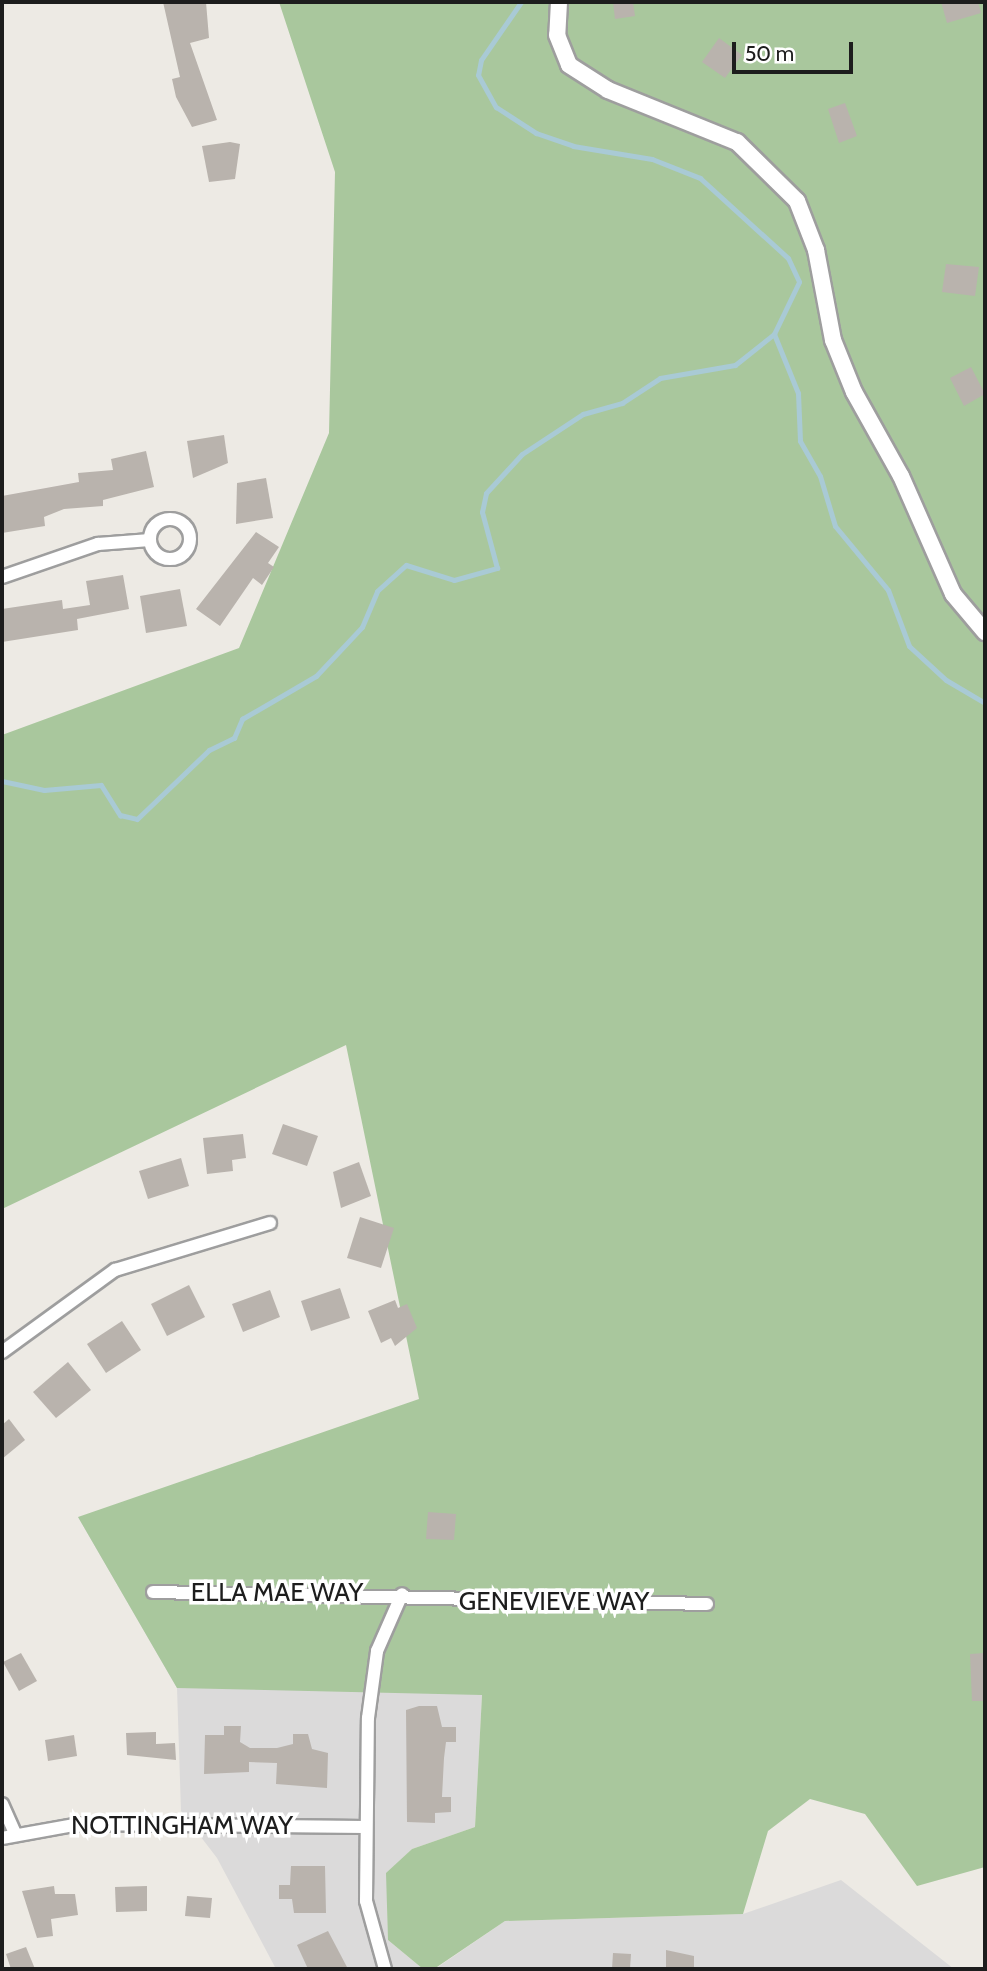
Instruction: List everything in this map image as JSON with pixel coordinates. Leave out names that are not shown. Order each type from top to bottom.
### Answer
[{"type":"street","points":[[559,2],[557,36],[569,65],[608,90],[737,142],[772,170],[797,201],[816,250],[846,373],[953,594],[985,632]]},
{"type":"street","points":[[2,577],[99,544],[150,540]]},
{"type":"street","points":[[2,1352],[115,1270],[270,1223]]},
{"type":"street","name":"ELLA MAE WAY","points":[[153,1592],[402,1594]]},
{"type":"street","points":[[385,1969],[366,1901],[365,1827],[370,1683],[402,1594]]},
{"type":"street","name":"GENEVIEVE WAY","points":[[402,1594],[442,1602],[707,1604]]},
{"type":"street","points":[[2,1804],[15,1833]]},
{"type":"street","name":"NOTTINGHAM WAY","points":[[2,1838],[15,1833],[79,1824],[365,1827]]},
{"type":"shaded area","points":[[78,1517],[482,1695],[475,1827],[412,1849],[387,1873],[388,1940],[423,1969],[276,1969],[217,1858],[181,1811],[177,1688]]},
{"type":"shaded area","points":[[841,1880],[954,1969],[435,1969],[505,1921],[743,1914]]},
{"type":"green space","points":[[279,2],[985,2],[985,1867],[917,1886],[865,1814],[810,1799],[768,1831],[743,1914],[505,1921],[434,1969],[423,1969],[388,1940],[386,1873],[412,1849],[475,1827],[482,1695],[177,1688],[78,1517],[419,1399],[346,1045],[2,1209],[2,735],[239,648],[329,433],[335,172]]},
{"type":"building","points":[[163,2],[206,2],[209,38],[190,43],[217,120],[192,127],[176,97],[172,79],[180,77]]},
{"type":"building","points":[[613,2],[633,2],[635,16],[615,19]]},
{"type":"building","points":[[941,2],[978,2],[981,13],[947,23]]},
{"type":"building","points":[[719,38],[742,55],[725,78],[702,62]]},
{"type":"building","points":[[845,103],[857,136],[839,143],[828,109]]},
{"type":"building","points":[[230,142],[240,144],[235,179],[209,182],[202,146]]},
{"type":"building","points":[[946,264],[979,267],[975,296],[942,292]]},
{"type":"building","points":[[971,367],[985,394],[964,406],[950,378]]},
{"type":"building","points":[[224,435],[228,463],[193,478],[187,441]]},
{"type":"building","points":[[146,451],[154,487],[103,500],[103,506],[64,509],[44,517],[45,526],[2,533],[2,496],[79,482],[78,473],[113,470],[111,459]]},
{"type":"building","points":[[266,478],[273,518],[236,524],[237,483]]},
{"type":"building","points":[[256,532],[279,547],[268,563],[274,567],[262,585],[253,578],[220,626],[196,609]]},
{"type":"building","points":[[123,575],[129,609],[77,619],[78,630],[2,642],[2,609],[62,600],[63,609],[90,605],[86,581]]},
{"type":"building","points":[[180,589],[187,626],[146,633],[140,596]]},
{"type":"building","points":[[283,1124],[318,1136],[307,1166],[272,1154]]},
{"type":"building","points":[[243,1134],[246,1158],[232,1160],[233,1171],[207,1174],[203,1138]]},
{"type":"building","points":[[181,1158],[189,1186],[148,1199],[139,1171]]},
{"type":"building","points":[[359,1162],[371,1196],[341,1208],[333,1172]]},
{"type":"building","points":[[360,1217],[394,1228],[381,1268],[347,1258]]},
{"type":"building","points":[[189,1285],[205,1317],[167,1336],[151,1304]]},
{"type":"building","points":[[340,1288],[350,1318],[311,1331],[301,1301]]},
{"type":"building","points":[[270,1290],[280,1317],[243,1332],[232,1304]]},
{"type":"building","points":[[395,1300],[398,1308],[407,1304],[417,1328],[395,1346],[391,1338],[381,1343],[368,1311]]},
{"type":"building","points":[[122,1321],[141,1350],[106,1373],[87,1344]]},
{"type":"building","points":[[68,1362],[91,1390],[56,1418],[33,1392]]},
{"type":"building","points":[[9,1419],[25,1440],[2,1459],[2,1425]]},
{"type":"building","points":[[428,1512],[456,1514],[454,1540],[426,1539]]},
{"type":"building","points":[[21,1653],[37,1681],[19,1691],[3,1662]]},
{"type":"building","points":[[985,1653],[985,1701],[972,1701],[970,1654]]},
{"type":"building","points":[[419,1706],[437,1706],[442,1727],[456,1727],[456,1742],[446,1742],[444,1758],[442,1797],[451,1797],[451,1812],[435,1813],[435,1823],[407,1822],[406,1710]]},
{"type":"building","points":[[224,1726],[241,1726],[240,1742],[250,1748],[277,1748],[293,1744],[293,1734],[308,1734],[312,1749],[328,1753],[327,1788],[276,1784],[277,1763],[249,1762],[249,1772],[204,1774],[205,1735],[224,1735]]},
{"type":"building","points":[[156,1732],[156,1744],[175,1743],[176,1760],[127,1755],[126,1733]]},
{"type":"building","points":[[74,1735],[77,1756],[48,1761],[45,1740]]},
{"type":"building","points":[[291,1866],[325,1866],[326,1913],[294,1913],[292,1899],[279,1899],[279,1885],[290,1885]]},
{"type":"building","points":[[54,1886],[55,1894],[75,1894],[78,1915],[51,1919],[53,1936],[37,1938],[22,1891]]},
{"type":"building","points":[[147,1886],[147,1911],[116,1912],[115,1887]]},
{"type":"building","points":[[187,1896],[212,1898],[210,1918],[185,1916]]},
{"type":"building","points":[[328,1931],[348,1969],[308,1969],[297,1945]]},
{"type":"building","points":[[26,1947],[35,1969],[11,1969],[6,1954]]},
{"type":"building","points":[[666,1950],[694,1956],[694,1969],[666,1969]]},
{"type":"building","points":[[613,1953],[631,1954],[630,1969],[612,1969]]},
{"type":"waterway","points":[[521,2],[481,60],[478,75],[496,107],[536,133],[573,146],[652,159],[700,178],[788,258],[799,282],[774,334],[798,393],[800,441],[820,476],[835,526],[888,590],[909,646],[946,680],[985,703]]},
{"type":"waterway","points":[[2,781],[44,790],[101,785],[120,815],[137,819],[209,750],[234,738],[242,719],[316,676],[362,627],[377,591],[406,565],[454,580],[497,568],[482,512],[486,493],[522,454],[583,414],[622,403],[660,378],[735,365],[774,334]]}]
